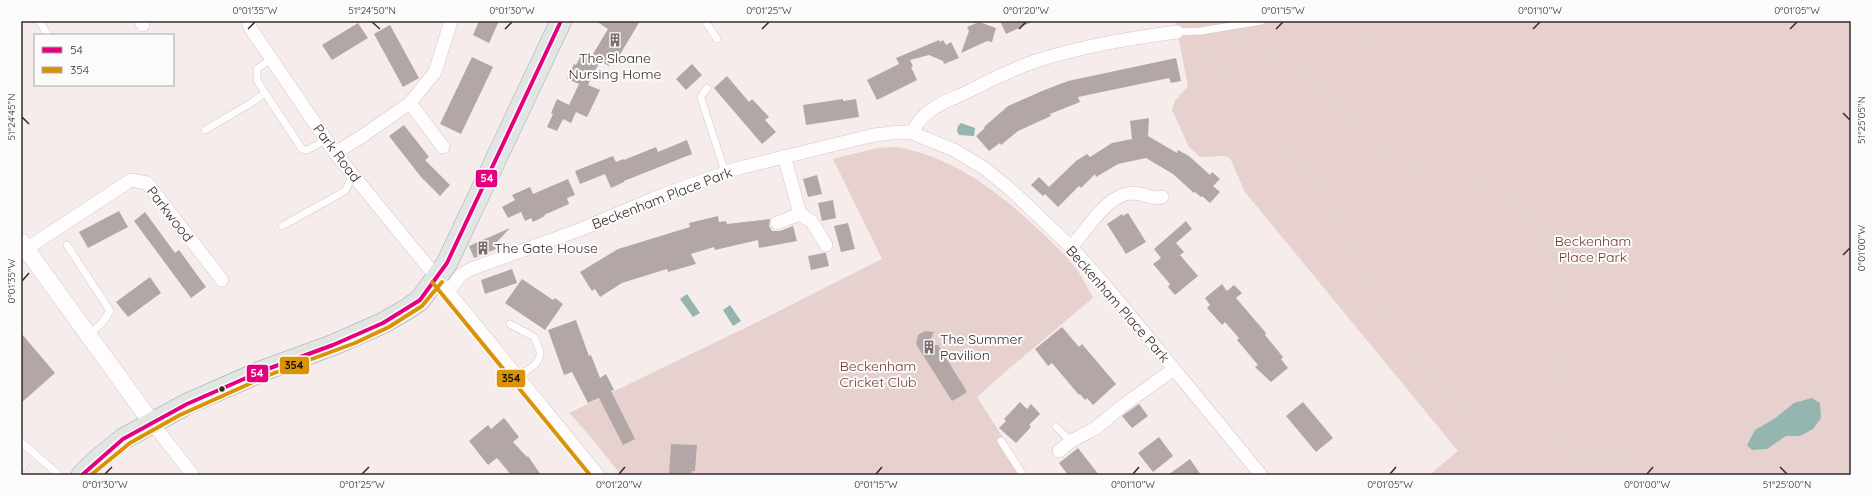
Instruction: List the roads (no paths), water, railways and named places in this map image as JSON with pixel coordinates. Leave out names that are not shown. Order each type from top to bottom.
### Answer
[{"type":"main road","points":[[82,475],[96,461],[123,439],[187,404],[262,371],[333,345],[383,323],[416,304],[442,285],[447,263],[469,220],[561,21]]},
{"type":"street","name":"Park Road","points":[[248,21],[251,29],[335,153],[598,475]]},
{"type":"street","points":[[335,153],[410,103],[435,72],[451,21]]},
{"type":"street","points":[[912,133],[919,120],[932,109],[1007,72],[1035,61],[1086,47],[1177,32]]},
{"type":"street","points":[[410,103],[443,147]]},
{"type":"street","name":"Beckenham Place Park","points":[[442,285],[471,269],[579,230],[665,194],[724,172],[874,135],[900,132],[912,133],[954,150],[984,168],[1011,190],[1071,247],[1106,285],[1261,475]]},
{"type":"street","points":[[784,156],[800,214],[812,222],[826,245]]},
{"type":"street","name":"Parkwood","points":[[24,245],[131,180],[147,183],[222,280]]},
{"type":"street","points":[[1071,247],[1104,207],[1112,200],[1122,195],[1132,193],[1156,199],[1162,197]]},
{"type":"street","points":[[777,223],[800,214]]},
{"type":"street","points":[[24,245],[152,423],[193,475]]},
{"type":"street","points":[[1059,451],[1071,441],[1096,428],[1121,407],[1174,369]]},
{"type":"lane","points":[[39,21],[47,34]]},
{"type":"lane","points":[[705,21],[717,39]]},
{"type":"lane","points":[[1177,32],[1201,31],[1261,21]]},
{"type":"lane","points":[[271,58],[257,69],[257,80],[302,149],[307,150],[326,140]]},
{"type":"lane","points":[[708,88],[701,98],[724,172]]},
{"type":"lane","points":[[205,130],[265,93]]},
{"type":"lane","points":[[282,226],[345,191],[353,175]]},
{"type":"lane","points":[[67,245],[110,311],[102,323],[88,335]]},
{"type":"lane","points":[[510,324],[534,337],[540,351],[540,356],[536,364],[518,376]]},
{"type":"lane","points":[[1056,427],[1071,441]]},
{"type":"lane","points":[[1001,441],[1023,475]]},
{"type":"lane","points":[[21,442],[59,475]]},
{"type":"water","points":[[961,123],[975,128],[974,136],[959,135],[957,131],[958,126]]},
{"type":"water","points":[[687,294],[700,313],[693,317],[680,299]]},
{"type":"water","points":[[730,305],[741,321],[733,326],[723,310]]},
{"type":"water","points":[[1812,398],[1820,403],[1821,418],[1813,429],[1800,436],[1786,436],[1767,449],[1752,450],[1747,445],[1755,430],[1774,419],[1794,403]]},
{"type":"place","name":"The Sloane Nursing Home","points":[[615,40]]},
{"type":"place","name":"The Gate House","points":[[483,248]]},
{"type":"place","name":"The Summer Pavilion","points":[[929,347]]},
{"type":"park label","name":"Beckenham Cricket Club","points":[[878,374]]}]
